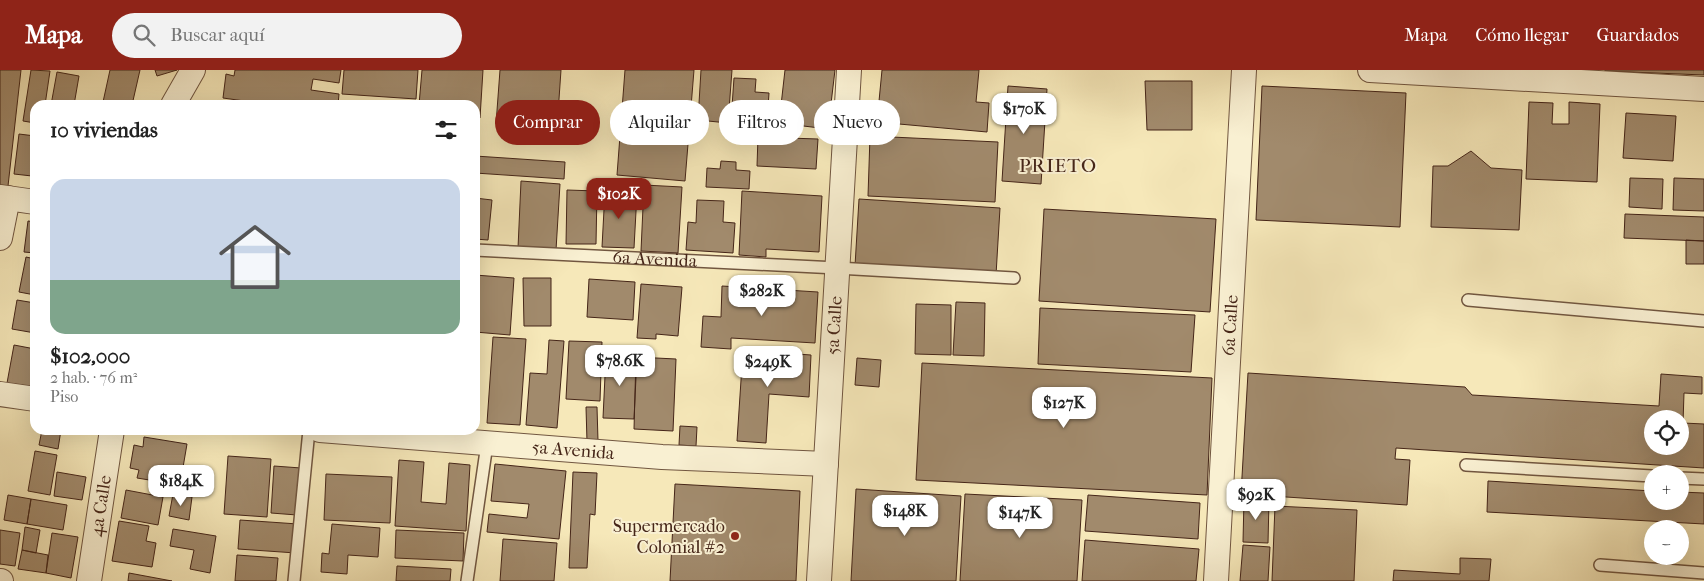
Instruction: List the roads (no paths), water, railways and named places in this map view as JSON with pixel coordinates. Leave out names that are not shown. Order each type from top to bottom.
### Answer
[{"type":"street","points":[[176,100],[193,70]]},
{"type":"street","name":"5a Calle","points":[[819,581],[849,70]]},
{"type":"street","name":"6a Calle","points":[[1216,581],[1244,70]]},
{"type":"street","points":[[1370,70],[1704,89]]},
{"type":"street","points":[[0,238],[4,197],[30,201]]},
{"type":"street","points":[[0,394],[30,398]]},
{"type":"street","name":"4a Calle","points":[[89,581],[111,435]]},
{"type":"street","name":"5a Avenida","points":[[379,435],[662,457],[826,464]]},
{"type":"lane","name":"6a Avenida","points":[[480,250],[1014,278]]},
{"type":"lane","points":[[1468,300],[1704,321]]},
{"type":"lane","points":[[294,581],[309,435]]},
{"type":"lane","points":[[467,581],[486,444]]},
{"type":"lane","points":[[1466,465],[1644,476]]},
{"type":"lane","points":[[1689,478],[1704,479]]},
{"type":"lane","points":[[1600,565],[1681,576],[1704,573]]},
{"type":"place","name":"Supermercado Colonial #2","points":[[735,536]]},
{"type":"district","name":"PRIETO","points":[[1058,166]]}]
